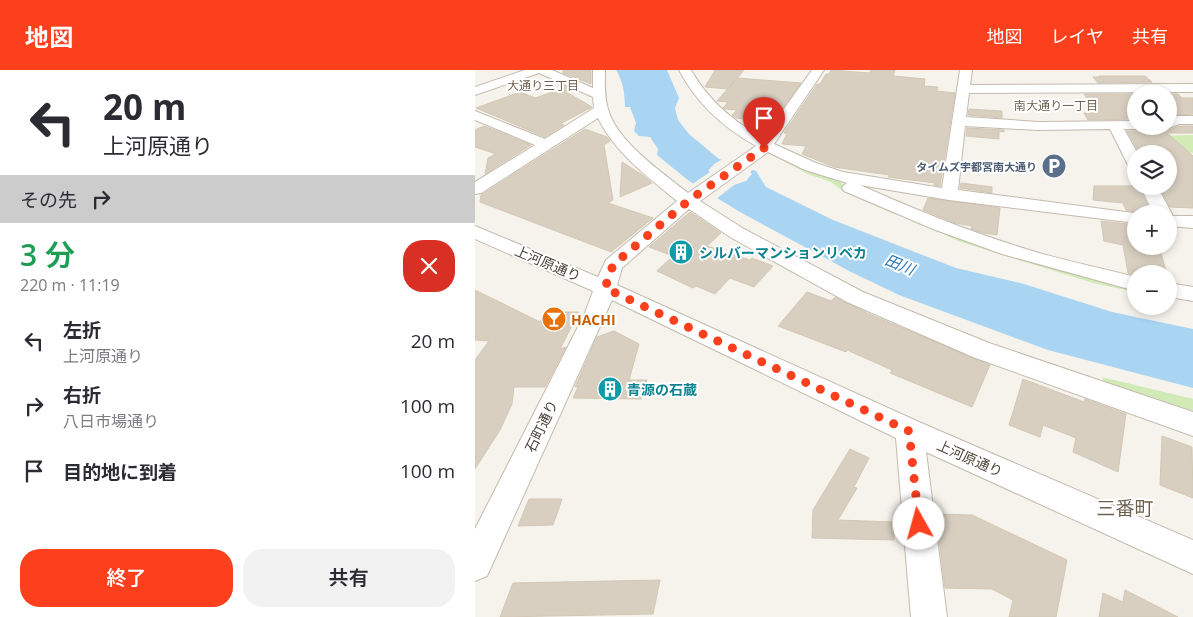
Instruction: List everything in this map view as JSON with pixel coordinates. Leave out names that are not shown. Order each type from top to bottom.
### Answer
[{"type":"street","points":[[475,91],[536,70]]},
{"type":"street","points":[[542,70],[600,102]]},
{"type":"street","points":[[599,70],[600,102],[613,134],[648,169],[737,233],[855,296],[981,350],[1193,424]]},
{"type":"street","points":[[685,70],[698,90],[728,122],[765,147],[836,175],[949,195],[1053,210],[1127,217]]},
{"type":"street","points":[[765,147],[818,70]]},
{"type":"street","points":[[949,195],[966,70]]},
{"type":"street","points":[[964,88],[1127,91]]},
{"type":"street","points":[[1177,89],[1193,88]]},
{"type":"street","points":[[475,189],[545,144],[600,102]]},
{"type":"street","points":[[475,115],[545,144]]},
{"type":"street","points":[[1177,119],[1193,120]]},
{"type":"street","points":[[960,122],[1037,126],[1127,125]]},
{"type":"street","points":[[1115,126],[1127,148]]},
{"type":"street","name":"石町通り","points":[[475,564],[485,522],[596,313],[613,265],[690,200],[765,147]]},
{"type":"street","points":[[836,175],[844,184],[923,219],[1032,257],[1127,282]]},
{"type":"street","points":[[1177,221],[1193,222]]},
{"type":"street","name":"上河原通り","points":[[475,232],[605,288],[909,431],[1193,557]]},
{"type":"street","points":[[1177,291],[1193,294]]},
{"type":"street","points":[[909,431],[929,617]]},
{"type":"green space","points":[[1193,135],[1193,153],[1177,151],[1177,145],[1138,145],[1132,137]]},
{"type":"green space","points":[[781,155],[834,178],[852,190],[1033,258],[1127,283],[1127,290],[1093,283],[958,241],[912,219],[892,213],[844,192],[831,182],[808,174],[776,157]]},
{"type":"green space","points":[[1102,377],[1193,399],[1193,411],[1145,399],[1104,381]]},
{"type":"water","name":"田川","points":[[616,70],[667,70],[679,98],[675,108],[678,120],[689,134],[719,159],[756,171],[766,187],[833,220],[956,268],[1024,284],[1112,312],[1193,329],[1193,388],[1048,350],[899,295],[851,272],[740,212],[689,181],[657,155],[658,149],[650,137],[639,136],[634,131],[636,123],[630,107],[625,107],[623,88]]},
{"type":"pier","points":[[723,159],[755,168],[750,172],[752,174],[746,181],[734,185],[715,200],[691,185],[710,172],[708,171],[714,164]]},
{"type":"building","points":[[563,70],[591,70],[591,84],[563,73]]},
{"type":"building","points":[[715,70],[744,70],[728,89],[705,87]]},
{"type":"building","points":[[831,70],[869,73],[871,70],[895,70],[893,76],[925,79],[924,86],[938,87],[937,91],[955,93],[940,186],[934,185],[935,183],[834,167],[802,154],[806,146],[782,144],[787,133],[784,133],[817,84],[820,84]]},
{"type":"building","points":[[1145,76],[1152,82],[1098,83],[1093,77]]},
{"type":"building","points":[[737,78],[801,83],[766,131],[753,130],[749,127],[754,120],[736,118],[732,115],[737,110],[725,109],[723,108],[728,102],[717,101]]},
{"type":"building","points":[[564,86],[574,90],[568,93],[592,107],[560,124],[564,125],[545,137],[476,108],[520,92],[535,98],[561,89],[565,91]]},
{"type":"building","points":[[1084,94],[1127,94],[1127,119],[1088,120],[1084,113],[1097,113]]},
{"type":"building","points":[[1177,94],[1182,98],[1193,98],[1193,114],[1177,115]]},
{"type":"building","points":[[969,109],[1002,111],[1002,118],[968,115]]},
{"type":"building","points":[[484,126],[531,145],[485,174],[488,158],[496,154],[475,147],[475,130]]},
{"type":"building","points":[[1193,126],[1193,133],[1177,133],[1177,127]]},
{"type":"building","points":[[967,128],[1004,130],[1004,132],[999,131],[999,139],[966,136]]},
{"type":"building","points":[[585,129],[607,137],[610,141],[604,145],[613,200],[608,203],[653,218],[611,252],[480,202],[481,195]]},
{"type":"building","points":[[1129,135],[1169,135],[1193,156],[1193,208],[1169,205],[1164,195],[1177,195],[1177,145],[1135,145]]},
{"type":"building","points":[[622,162],[644,176],[652,183],[620,197]]},
{"type":"building","points":[[961,183],[992,187],[992,193],[960,188]]},
{"type":"building","points":[[1094,186],[1127,186],[1127,195],[1142,195],[1148,205],[1127,205],[1127,210],[1123,203],[1093,200]]},
{"type":"building","points":[[928,198],[1000,208],[997,235],[971,229],[972,226],[956,223],[923,210]]},
{"type":"building","points":[[690,212],[721,233],[707,246],[750,260],[752,258],[773,266],[754,287],[730,278],[715,294],[696,286],[693,288],[657,271],[673,256],[649,247]]},
{"type":"building","points":[[1101,221],[1127,224],[1127,255],[1162,255],[1164,265],[1127,265],[1127,267],[1123,245],[1104,241]]},
{"type":"building","points":[[475,290],[540,322],[545,312],[579,312],[560,349],[566,347],[545,387],[514,387],[512,404],[500,430],[475,469],[475,360],[489,341],[475,340]]},
{"type":"building","points":[[807,292],[831,301],[835,297],[869,314],[990,365],[972,407],[890,373],[892,370],[847,350],[846,352],[778,326]]},
{"type":"building","points":[[614,331],[639,344],[629,380],[647,380],[641,399],[573,398],[578,387],[575,387],[597,337]]},
{"type":"building","points":[[1023,379],[1084,402],[1085,399],[1126,414],[1118,472],[1073,452],[1076,438],[1043,425],[1040,437],[1009,425]]},
{"type":"building","points":[[1162,436],[1192,447],[1193,498],[1160,485]]},
{"type":"building","points":[[850,449],[869,458],[854,487],[857,488],[838,520],[893,522],[894,540],[812,538],[813,510]]},
{"type":"building","points":[[529,499],[562,499],[553,525],[518,526]]},
{"type":"building","points":[[936,514],[972,515],[1067,560],[1056,617],[1009,617],[1013,600],[992,589],[945,588]]},
{"type":"building","points":[[660,580],[653,614],[500,617],[513,583]]},
{"type":"building","points":[[1125,590],[1178,617],[1099,617],[1103,593],[1123,602]]},
{"type":"place","name":"タイムズ宇都宮南大通り","points":[[1054,166]]},
{"type":"place","name":"シルバーマンションリベカ","points":[[681,252]]},
{"type":"place","name":"HACHI","points":[[554,319]]},
{"type":"place","name":"青源の石蔵","points":[[610,389]]},
{"type":"district","name":"大通り三丁目","points":[[543,85]]},
{"type":"district","name":"南大通り一丁目","points":[[1056,105]]},
{"type":"district","name":"三番町","points":[[1125,508]]},
{"type":"route","points":[[764,148],[688,201],[613,265],[605,288],[909,431],[919,524]]}]
